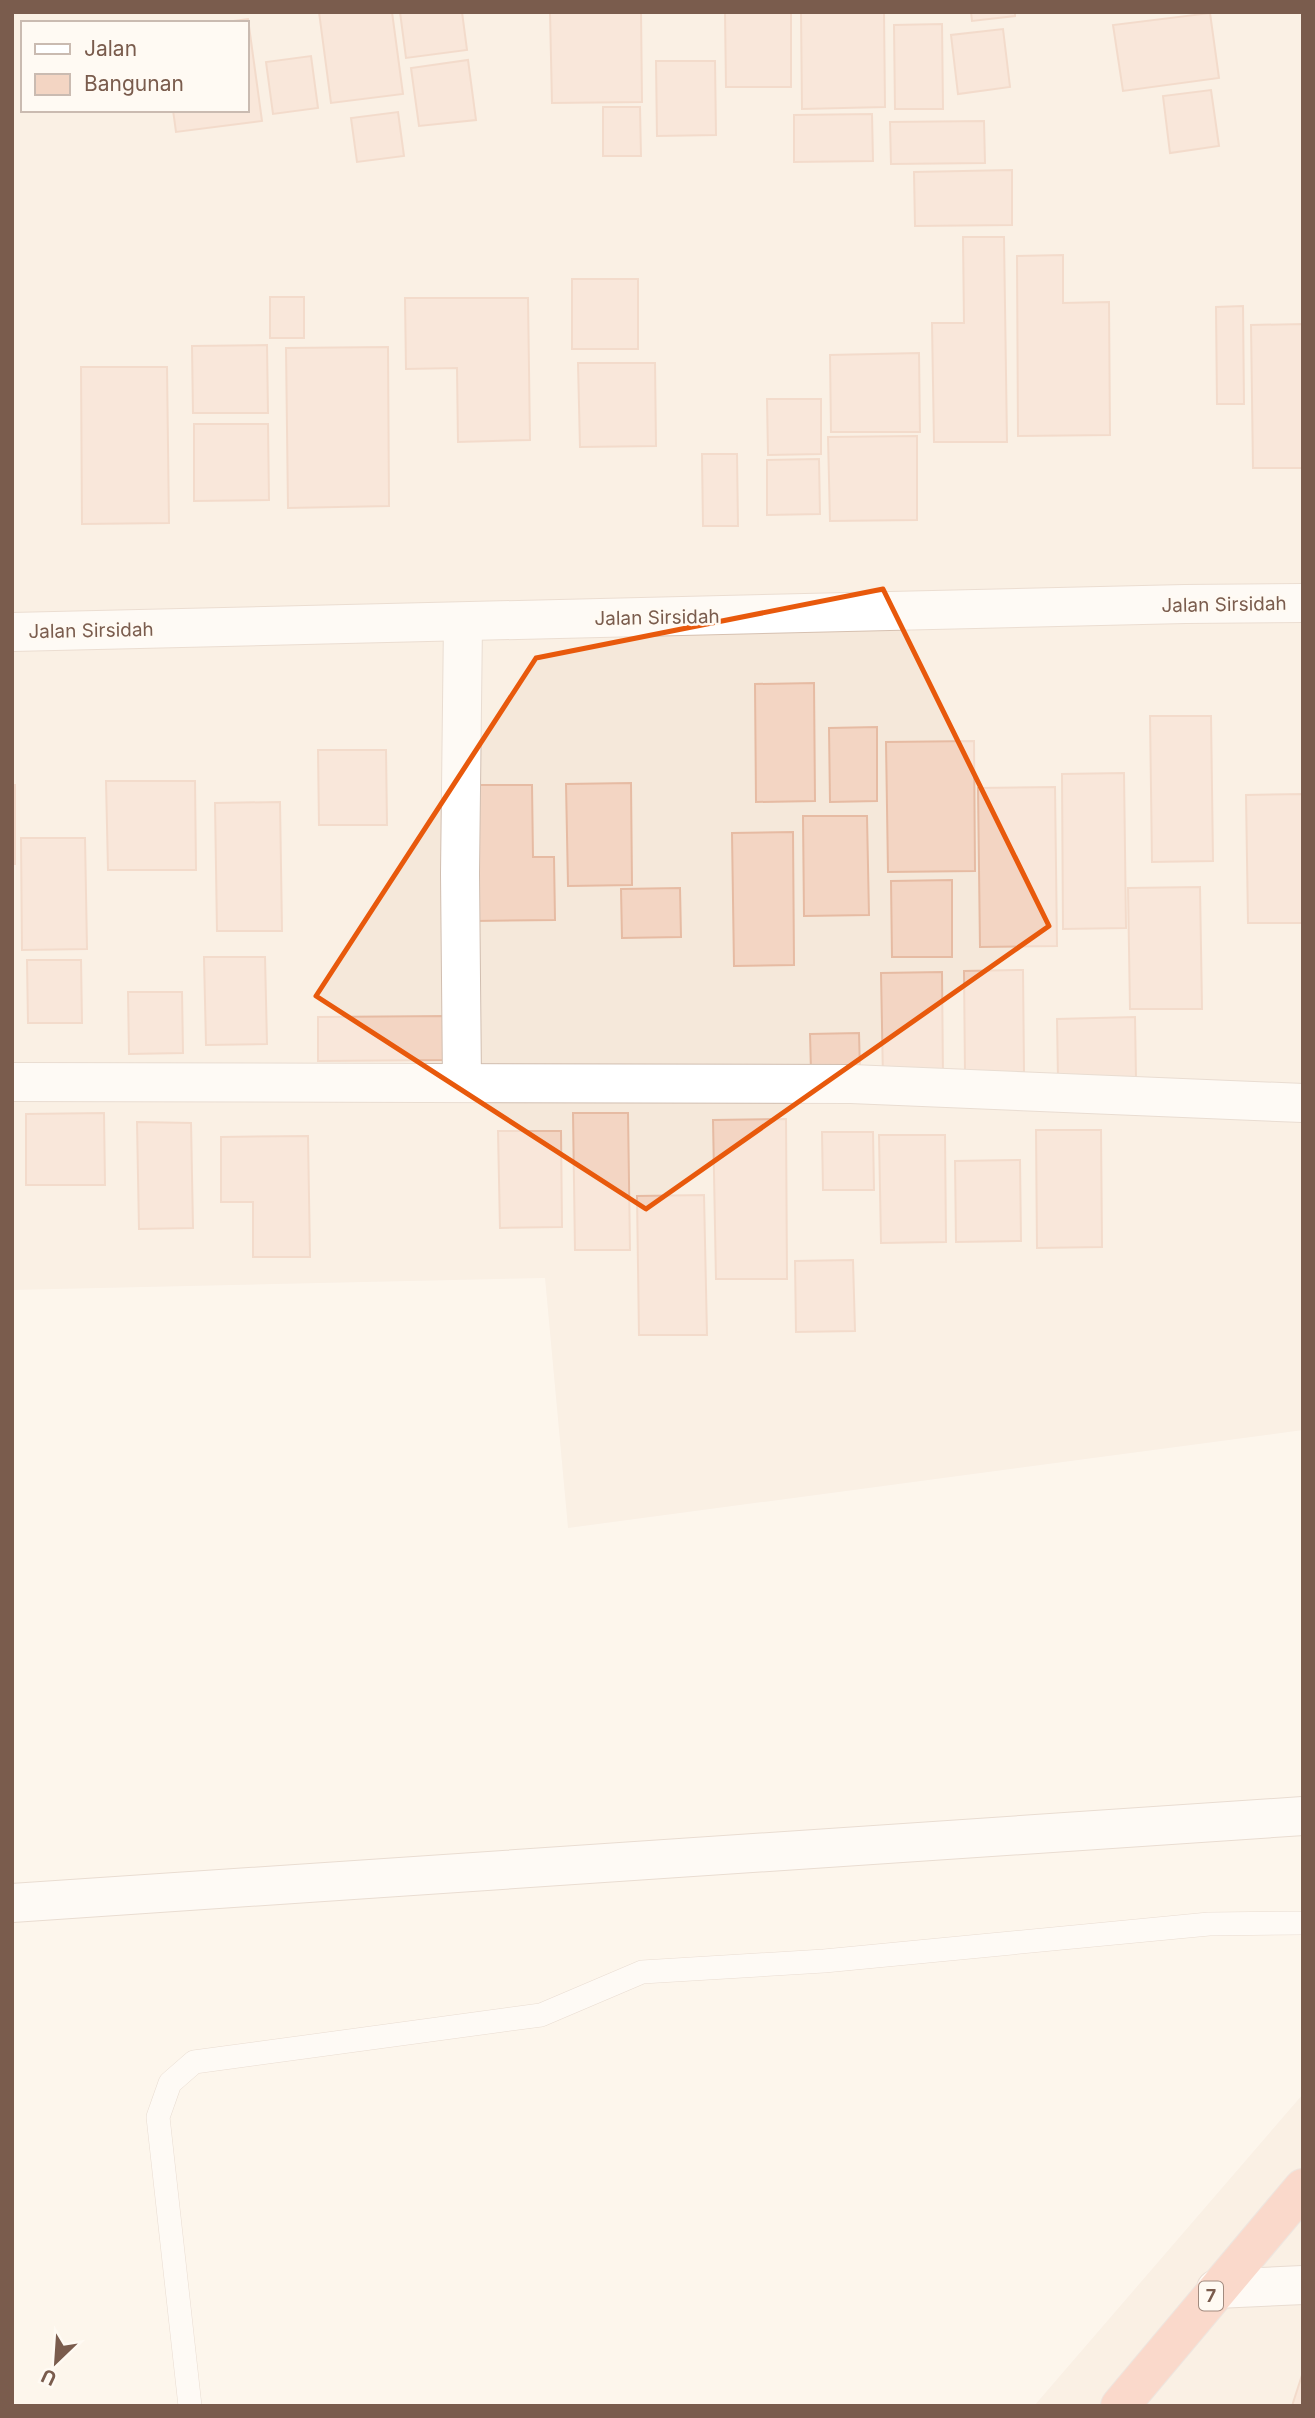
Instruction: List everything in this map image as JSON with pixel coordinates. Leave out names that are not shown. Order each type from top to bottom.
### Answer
[{"type":"highway","name":"7","points":[[1120,2406],[1303,2188]]},
{"type":"street","name":"Jalan Sirsidah","points":[[12,632],[1303,603]]},
{"type":"street","points":[[462,1083],[460,874],[463,622]]},
{"type":"street","points":[[12,1082],[851,1084],[1303,1103]]},
{"type":"street","points":[[12,1903],[1303,1816]]},
{"type":"street","points":[[1216,2289],[1303,2284]]},
{"type":"lane","points":[[190,2406],[158,2117],[170,2083],[194,2062],[541,2015],[642,1972],[824,1961],[1209,1924],[1303,1923]]},
{"type":"highlighted area","points":[[883,589],[1049,926],[646,1209],[316,996],[536,658]]},
{"type":"shaded area","points":[[12,12],[1303,12],[1303,1430],[568,1528],[545,1278],[12,1290]]},
{"type":"shaded area","points":[[1303,2094],[1303,2406],[1034,2406]]},
{"type":"building","points":[[319,12],[392,12],[403,94],[331,103]]},
{"type":"building","points":[[400,12],[462,12],[467,50],[406,58]]},
{"type":"building","points":[[550,12],[641,12],[642,102],[552,103]]},
{"type":"building","points":[[725,12],[791,12],[791,87],[726,87]]},
{"type":"building","points":[[801,12],[884,12],[885,107],[802,109]]},
{"type":"building","points":[[971,12],[1015,12],[1015,16],[972,21]]},
{"type":"building","points":[[1210,13],[1219,78],[1123,91],[1113,25]]},
{"type":"building","points":[[248,19],[262,121],[176,132],[173,112],[248,112],[248,21],[233,21]]},
{"type":"building","points":[[942,24],[943,109],[895,109],[894,25]]},
{"type":"building","points":[[1003,29],[1010,87],[958,94],[951,35]]},
{"type":"building","points":[[311,56],[318,108],[273,114],[266,62]]},
{"type":"building","points":[[468,60],[476,120],[419,126],[411,68]]},
{"type":"building","points":[[656,61],[715,61],[716,135],[657,136]]},
{"type":"building","points":[[1211,90],[1219,146],[1170,153],[1163,96]]},
{"type":"building","points":[[603,107],[640,107],[641,156],[603,156]]},
{"type":"building","points":[[398,112],[404,156],[357,162],[351,118]]},
{"type":"building","points":[[872,114],[873,161],[794,162],[794,115]]},
{"type":"building","points":[[984,121],[985,163],[891,164],[890,122]]},
{"type":"building","points":[[1012,170],[1012,225],[915,226],[914,172]]},
{"type":"building","points":[[963,237],[1004,237],[1007,442],[934,442],[932,323],[964,323]]},
{"type":"building","points":[[1063,255],[1063,303],[1109,302],[1110,435],[1018,436],[1017,256]]},
{"type":"building","points":[[572,279],[638,279],[638,349],[572,349]]},
{"type":"building","points":[[270,297],[304,297],[304,338],[270,338]]},
{"type":"building","points":[[405,298],[528,298],[530,440],[458,442],[457,368],[406,369]]},
{"type":"building","points":[[1243,306],[1244,404],[1217,404],[1216,307]]},
{"type":"building","points":[[1303,324],[1303,468],[1253,468],[1251,325]]},
{"type":"building","points":[[267,345],[268,413],[193,413],[192,346]]},
{"type":"building","points":[[388,347],[389,506],[288,508],[286,348]]},
{"type":"building","points":[[919,353],[920,432],[831,432],[830,355]]},
{"type":"building","points":[[578,363],[655,363],[656,446],[580,447]]},
{"type":"building","points":[[81,367],[167,367],[169,523],[82,524]]},
{"type":"building","points":[[767,399],[821,399],[821,454],[768,455]]},
{"type":"building","points":[[194,424],[268,424],[269,500],[194,501]]},
{"type":"building","points":[[917,436],[917,520],[830,521],[828,437]]},
{"type":"building","points":[[702,454],[737,454],[738,526],[703,526]]},
{"type":"building","points":[[819,459],[820,514],[767,515],[767,460]]},
{"type":"building","points":[[814,683],[815,801],[756,802],[755,684]]},
{"type":"building","points":[[1150,716],[1211,716],[1213,861],[1152,862]]},
{"type":"building","points":[[877,727],[877,801],[830,802],[829,728]]},
{"type":"building","points":[[974,741],[975,871],[888,872],[886,742]]},
{"type":"building","points":[[318,750],[386,750],[387,825],[319,825]]},
{"type":"building","points":[[1124,773],[1126,928],[1063,929],[1062,774]]},
{"type":"building","points":[[106,781],[195,781],[196,870],[108,870]]},
{"type":"building","points":[[631,783],[632,885],[568,886],[566,784]]},
{"type":"building","points":[[12,785],[15,785],[15,864],[12,864]]},
{"type":"building","points":[[473,785],[532,785],[533,857],[554,857],[555,920],[474,921]]},
{"type":"building","points":[[1055,787],[1057,946],[980,947],[978,788]]},
{"type":"building","points":[[1303,794],[1303,923],[1248,923],[1246,795]]},
{"type":"building","points":[[280,802],[282,931],[217,931],[215,803]]},
{"type":"building","points":[[803,816],[867,816],[869,915],[804,916]]},
{"type":"building","points":[[793,832],[794,965],[734,966],[732,833]]},
{"type":"building","points":[[21,838],[85,838],[87,949],[22,950]]},
{"type":"building","points":[[952,880],[952,957],[892,957],[891,881]]},
{"type":"building","points":[[1200,887],[1202,1009],[1130,1009],[1128,888]]},
{"type":"building","points":[[680,888],[681,937],[622,938],[621,889]]},
{"type":"building","points":[[204,957],[265,957],[267,1044],[206,1045]]},
{"type":"building","points":[[27,960],[81,960],[82,1023],[28,1023]]},
{"type":"building","points":[[1023,970],[1024,1072],[965,1073],[964,971]]},
{"type":"building","points":[[942,972],[943,1079],[883,1079],[881,973]]},
{"type":"building","points":[[128,992],[182,992],[183,1053],[129,1054]]},
{"type":"building","points":[[446,1016],[447,1060],[318,1061],[318,1017]]},
{"type":"building","points":[[1135,1017],[1136,1079],[1058,1079],[1057,1019]]},
{"type":"building","points":[[859,1033],[860,1071],[811,1071],[810,1034]]},
{"type":"building","points":[[104,1113],[105,1185],[26,1185],[26,1114]]},
{"type":"building","points":[[573,1113],[628,1113],[630,1250],[575,1250]]},
{"type":"building","points":[[786,1119],[787,1279],[716,1279],[713,1120]]},
{"type":"building","points":[[137,1122],[191,1123],[193,1228],[139,1229]]},
{"type":"building","points":[[1036,1130],[1101,1130],[1102,1247],[1037,1248]]},
{"type":"building","points":[[498,1131],[561,1131],[562,1227],[500,1228]]},
{"type":"building","points":[[822,1132],[873,1132],[874,1190],[823,1190]]},
{"type":"building","points":[[879,1135],[945,1135],[946,1242],[881,1243]]},
{"type":"building","points":[[308,1136],[310,1257],[253,1257],[253,1202],[221,1202],[221,1137]]},
{"type":"building","points":[[1020,1160],[1021,1241],[956,1242],[955,1161]]},
{"type":"building","points":[[704,1195],[707,1335],[639,1335],[637,1196]]},
{"type":"building","points":[[853,1260],[855,1331],[796,1332],[795,1261]]},
{"type":"building","points":[[1303,2372],[1303,2406],[1292,2406]]}]
